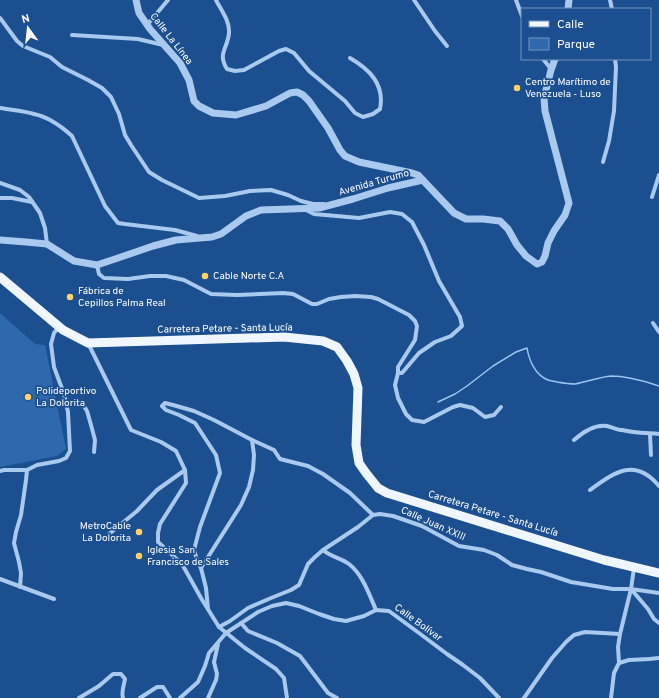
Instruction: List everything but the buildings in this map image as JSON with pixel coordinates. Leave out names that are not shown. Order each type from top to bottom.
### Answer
[{"type":"main road","name":"Carretera Petare - Santa Lucía","points":[[0,277],[59,327],[88,343],[284,337],[323,341],[337,347],[354,374],[358,388],[356,445],[359,463],[378,488],[387,493],[604,560],[659,573]]},
{"type":"street","name":"Calle La Línea","points":[[136,0],[139,13],[147,25],[180,63],[189,80],[194,101],[199,106],[213,113],[236,115],[266,106],[290,93],[297,92],[304,95],[309,101],[345,156],[359,162],[412,173],[418,175],[423,180]]},
{"type":"street","points":[[147,25],[168,0]]},
{"type":"street","points":[[216,0],[228,22],[229,32],[222,56],[223,63],[227,69],[235,71],[244,70],[286,49],[294,53],[309,71],[345,101],[355,114],[363,117],[373,114],[380,109],[382,101],[378,85],[372,74],[362,65],[350,58]]},
{"type":"street","points":[[414,0],[447,46]]},
{"type":"street","points":[[516,0],[521,13]]},
{"type":"street","points":[[0,18],[17,42],[50,57],[62,67],[102,88],[111,97],[119,114],[125,135],[131,145],[149,172],[162,180],[200,198],[225,196],[250,191],[271,190],[313,204],[334,205]]},
{"type":"street","points":[[72,35],[138,38],[164,45]]},
{"type":"street","points":[[544,60],[551,70]]},
{"type":"street","points":[[551,70],[555,60]]},
{"type":"street","points":[[603,162],[614,111],[615,60]]},
{"type":"street","name":"Avenida Turumo","points":[[0,240],[47,244],[74,261],[97,265],[153,246],[176,240],[212,237],[222,234],[246,216],[261,210],[319,208],[334,205],[388,188],[423,180],[454,213],[466,219],[500,221],[508,229],[526,256],[536,264],[542,262],[548,243],[565,214],[569,203],[545,111],[544,98],[551,70]]},
{"type":"street","points":[[0,108],[36,114],[52,121],[72,136],[105,206],[118,223],[174,230],[201,237]]},
{"type":"street","points":[[652,197],[659,175]]},
{"type":"street","points":[[0,183],[20,190],[29,198],[40,213],[45,228],[47,244]]},
{"type":"street","points":[[0,198],[12,198],[32,202]]},
{"type":"street","points":[[304,208],[314,214],[359,218],[390,212],[402,214],[412,222],[424,245],[439,281],[460,317],[462,326],[451,336],[435,342],[419,353],[402,373],[398,373]]},
{"type":"street","points":[[97,265],[99,274],[104,278],[128,279],[150,276],[166,276],[184,280],[211,294],[238,296],[283,293],[293,294],[312,304],[341,297],[365,297],[378,299],[409,315],[415,321],[417,326],[415,340],[398,367],[395,385],[398,398],[406,414],[412,420],[424,422],[460,405],[473,408],[485,417],[494,415],[501,407]]},
{"type":"street","points":[[653,323],[659,332]]},
{"type":"street","points":[[0,471],[27,470],[37,465],[59,461],[66,458],[70,451],[68,412],[64,394],[54,367],[51,344],[54,333],[59,327]]},
{"type":"street","points":[[88,343],[131,430],[161,442],[176,451],[185,470],[186,483],[160,524],[158,542],[182,564],[219,627],[245,648],[276,669],[284,678],[287,698]]},
{"type":"street","points":[[66,405],[78,402],[82,403],[87,411],[95,440],[94,452]]},
{"type":"street","points":[[208,609],[206,588],[201,568],[194,550],[200,527],[220,473],[216,455],[195,423],[166,410],[162,406],[165,403],[214,420],[274,450],[280,459],[308,466],[323,474],[350,493],[373,514],[358,527],[323,550],[308,564],[299,585],[291,590],[248,608],[219,627]]},
{"type":"street","points":[[574,440],[585,431],[601,426],[609,426],[623,431],[659,434]]},
{"type":"street","points":[[650,434],[651,455]]},
{"type":"street","points":[[201,568],[241,505],[249,487],[253,470],[254,455],[252,440]]},
{"type":"street","points":[[590,490],[607,478],[627,469],[645,473],[659,486]]},
{"type":"street","points":[[20,587],[21,573],[14,543],[21,515],[27,470]]},
{"type":"street","points":[[109,534],[136,511],[157,490],[185,470]]},
{"type":"street","name":"Calle Juan XXIII","points":[[373,514],[393,516],[422,526],[458,546],[484,550],[527,570],[541,572],[571,582],[613,589],[631,589],[659,593]]},
{"type":"street","points":[[180,698],[198,682],[209,653],[226,633],[258,612],[272,606],[286,603],[299,606],[334,619],[346,621],[364,616],[376,610],[358,573],[348,564],[323,550]]},
{"type":"street","points":[[611,698],[614,673],[619,663],[618,647],[620,634],[631,589],[634,567]]},
{"type":"street","points":[[0,579],[54,599]]},
{"type":"street","points":[[631,589],[648,609],[654,619],[659,623]]},
{"type":"street","name":"Calle Bolívar","points":[[376,610],[389,611],[399,618],[480,678],[499,698]]},
{"type":"street","points":[[241,623],[248,631],[277,643],[300,656],[328,693],[337,698]]},
{"type":"street","points":[[524,698],[552,658],[574,635],[585,632],[620,634]]},
{"type":"street","points":[[208,698],[216,680],[217,674],[214,662],[219,642]]},
{"type":"street","points":[[619,663],[629,660],[659,658]]},
{"type":"street","points":[[79,698],[100,686],[113,674],[121,674],[125,679],[122,696],[123,698]]},
{"type":"street","points":[[140,698],[157,687],[163,687],[170,698]]},
{"type":"green space","name":"Polideportivo La Dolorita","points":[[0,313],[35,344],[45,345],[66,449],[57,456],[0,467]]},
{"type":"waterway","points":[[438,402],[455,394],[493,366],[516,352],[527,348],[533,367],[543,378],[549,380],[575,384],[617,376],[636,379],[659,386]]},
{"type":"place","name":"Centro Marítimo de Venezuela - Luso","points":[[517,88]]},
{"type":"place","name":"Cable Norte C.A","points":[[205,276]]},
{"type":"place","name":"Fábrica de Cepillos Palma Real","points":[[70,297]]},
{"type":"place","name":"Polideportivo La Dolorita","points":[[28,397]]},
{"type":"place","name":"MetroCable La Dolorita","points":[[139,532]]},
{"type":"place","name":"Iglesia San Francisco de Sales","points":[[139,556]]}]
